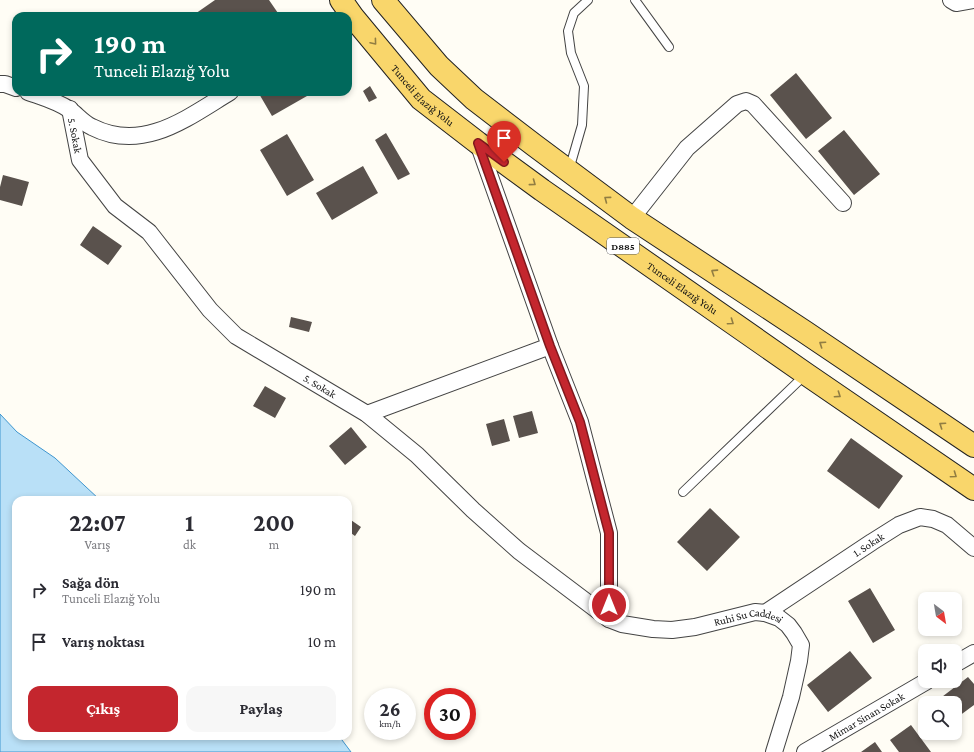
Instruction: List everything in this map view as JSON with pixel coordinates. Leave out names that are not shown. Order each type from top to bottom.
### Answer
[{"type":"main road","name":"D885","points":[[383,0],[439,66],[474,99],[568,171],[632,218],[974,446]]},
{"type":"main road","name":"Tunceli Elazığ Yolu","points":[[352,19],[422,99],[478,143],[542,190],[974,489]]},
{"type":"street","points":[[951,0],[956,2],[974,0]]},
{"type":"street","points":[[39,96],[70,109],[90,126],[112,135],[130,137],[175,125],[223,96]]},
{"type":"street","points":[[632,218],[687,148],[737,104],[746,101],[753,104],[843,203]]},
{"type":"street","name":"5. Sokak","points":[[70,109],[80,160],[115,206],[149,232],[210,310],[236,336],[367,414],[417,455],[473,510],[519,551],[616,622]]},
{"type":"street","points":[[478,143],[550,346],[580,422],[609,533],[616,622]]},
{"type":"street","points":[[367,414],[550,346]]},
{"type":"street","name":"1. Sokak","points":[[765,613],[899,525],[920,517],[933,519],[946,525],[974,548]]},
{"type":"street","name":"Ruhi Su Caddesi","points":[[616,622],[653,629],[672,630],[695,627],[755,612],[765,613],[779,618],[788,625],[801,646],[791,697],[774,752]]},
{"type":"street","points":[[962,660],[974,653]]},
{"type":"street","name":"Mimar Sinan Sokak","points":[[805,752],[918,686]]},
{"type":"lane","points":[[568,171],[582,125],[584,86],[571,53],[568,31],[574,13],[588,0]]},
{"type":"lane","points":[[635,0],[669,47]]},
{"type":"lane","points":[[683,492],[806,374]]},
{"type":"water","points":[[0,414],[17,432],[55,458],[96,496],[12,496],[12,740],[342,740],[351,752],[0,752]]},
{"type":"building","points":[[215,0],[269,0],[277,12],[198,12]]},
{"type":"building","points":[[796,73],[832,118],[806,139],[770,95]]},
{"type":"building","points":[[370,86],[377,98],[369,102],[363,91]]},
{"type":"building","points":[[260,96],[307,96],[272,116]]},
{"type":"building","points":[[844,130],[880,174],[854,195],[818,151]]},
{"type":"building","points":[[386,133],[410,174],[398,180],[375,140]]},
{"type":"building","points":[[287,134],[314,180],[287,196],[260,150]]},
{"type":"building","points":[[363,166],[378,193],[332,220],[316,193]]},
{"type":"building","points":[[3,175],[29,182],[22,206],[0,200],[0,187]]},
{"type":"building","points":[[93,226],[122,246],[108,265],[80,245]]},
{"type":"building","points":[[291,317],[312,322],[309,332],[289,327]]},
{"type":"building","points":[[265,386],[286,398],[275,418],[253,406]]},
{"type":"building","points":[[532,411],[538,433],[519,438],[513,416]]},
{"type":"building","points":[[504,419],[510,441],[492,446],[486,424]]},
{"type":"building","points":[[351,427],[367,447],[345,465],[329,446]]},
{"type":"building","points":[[851,438],[903,476],[879,509],[827,471]]},
{"type":"building","points":[[710,508],[740,537],[707,571],[677,542]]},
{"type":"building","points":[[352,521],[361,527],[355,536],[352,534]]},
{"type":"building","points":[[870,588],[895,630],[873,643],[848,601]]},
{"type":"building","points":[[850,651],[872,678],[828,712],[807,685]]},
{"type":"building","points":[[968,677],[974,684],[974,705],[962,714],[962,696],[943,696],[954,688],[962,688],[962,682]]},
{"type":"building","points":[[911,725],[918,734],[918,740],[922,740],[931,752],[899,752],[890,740]]},
{"type":"building","points":[[875,742],[882,752],[861,752]]},
{"type":"route","points":[[504,162],[478,143],[550,346],[580,422],[609,533],[609,605]]}]
